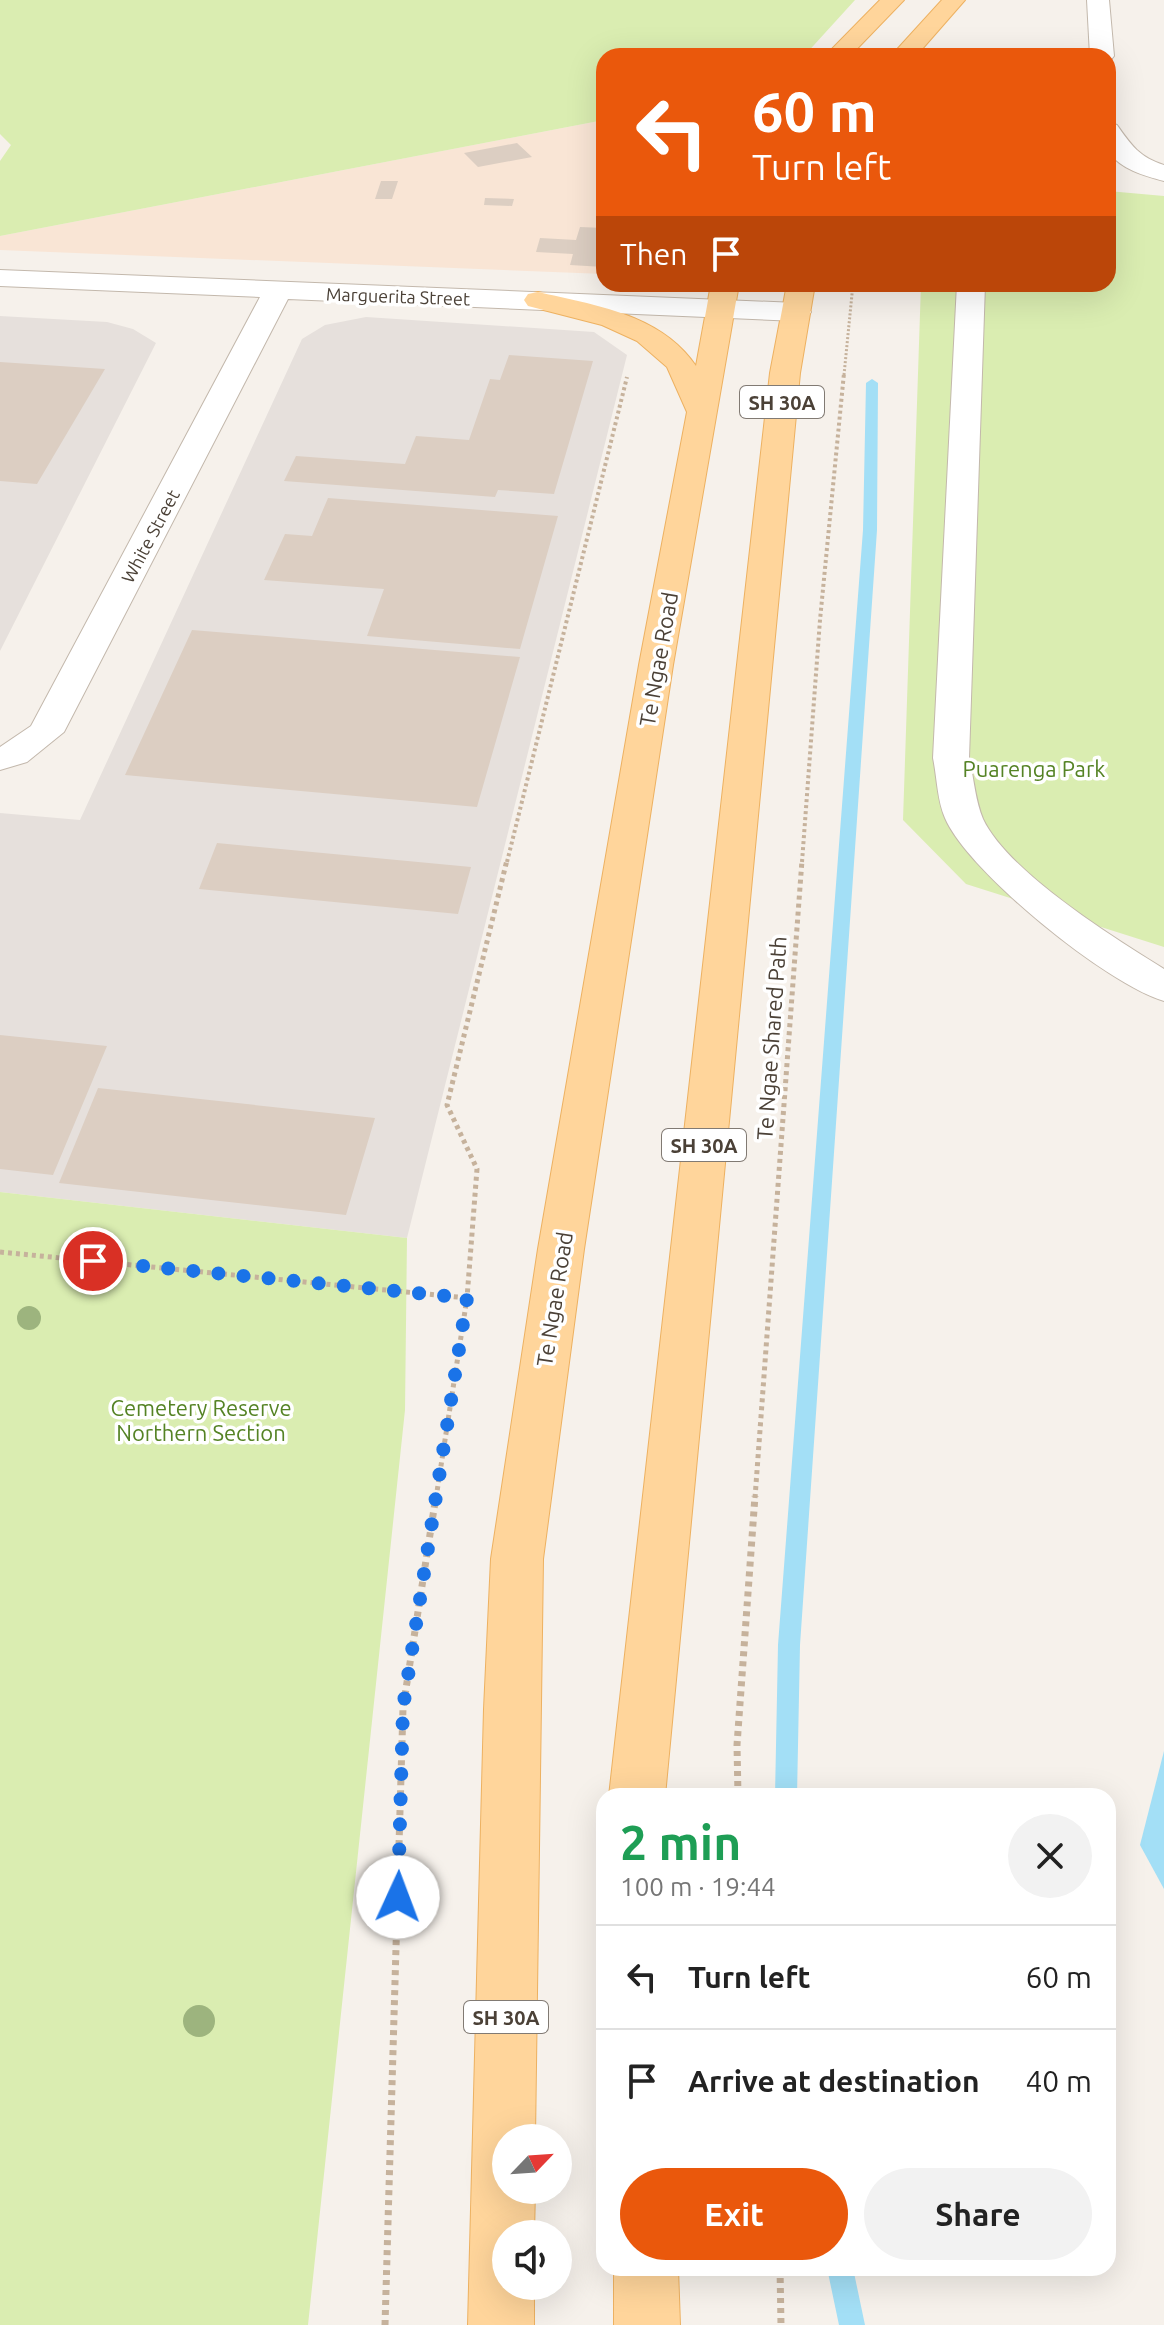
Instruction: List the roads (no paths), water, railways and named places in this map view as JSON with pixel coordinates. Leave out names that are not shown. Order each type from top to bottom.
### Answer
[{"type":"main road","points":[[845,48],[893,0]]},
{"type":"main road","points":[[910,48],[954,0]]},
{"type":"main road","name":"Te Ngae Road","points":[[501,2325],[511,1709],[517,1559],[561,1249],[700,410],[722,296]]},
{"type":"main road","name":"SH 30A","points":[[638,1788],[785,373],[799,298]]},
{"type":"main road","points":[[538,300],[609,318],[646,335],[677,360],[700,410]]},
{"type":"main road","points":[[646,2276],[647,2325]]},
{"type":"street","points":[[1098,0],[1101,48]]},
{"type":"street","points":[[1117,158],[1164,173]]},
{"type":"street","name":"Marguerita Street","points":[[0,278],[277,292],[538,300],[722,296],[799,298]]},
{"type":"street","name":"White Street","points":[[0,759],[14,754],[46,732],[277,292]]},
{"type":"street","points":[[971,292],[951,758],[965,820],[988,858],[1111,955],[1164,987]]},
{"type":"water","points":[[1164,1751],[1164,1889],[1140,1845]]},
{"type":"waterway","points":[[786,1788],[789,1645],[870,530],[872,383]]},
{"type":"waterway","points":[[842,2276],[852,2325]]},
{"type":"park label","name":"Puarenga Park","points":[[1034,768]]},
{"type":"park label","name":"Cemetery Reserve Northern Section","points":[[201,1420]]}]
